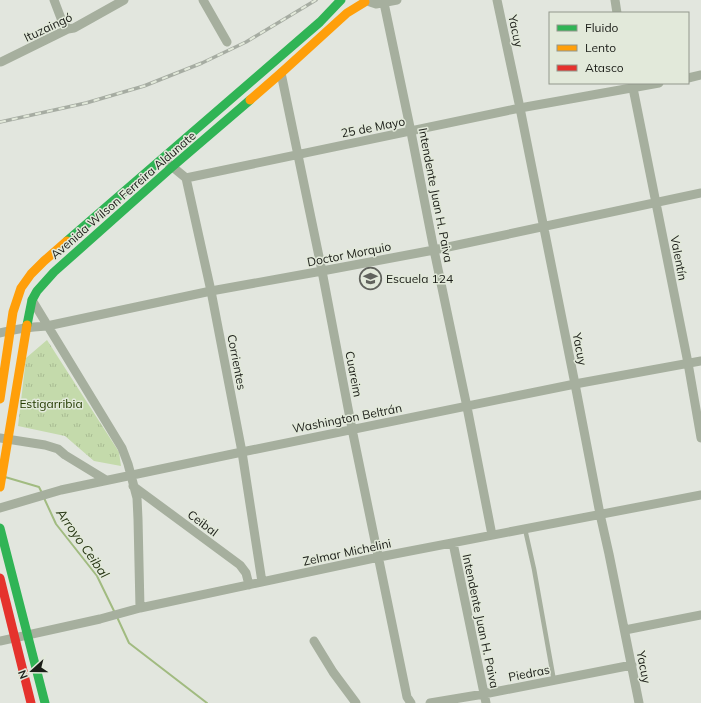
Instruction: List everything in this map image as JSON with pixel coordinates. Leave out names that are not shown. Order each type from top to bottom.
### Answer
[{"type":"street","points":[[54,0],[62,21],[68,29]]},
{"type":"street","name":"Ituzaingó","points":[[1,62],[68,29],[74,28],[124,0]]},
{"type":"street","points":[[203,0],[227,42]]},
{"type":"street","name":"Avenida Wilson Ferreira Aldunate","points":[[0,399],[13,312],[21,288],[31,274],[44,261],[320,22],[341,0]]},
{"type":"street","points":[[367,1],[376,4],[396,0]]},
{"type":"street","name":"Yacuy","points":[[497,0],[639,703]]},
{"type":"street","points":[[615,0],[617,12]]},
{"type":"street","name":"Avenida Wilson Ferreira Aldunate","points":[[0,487],[3,468],[4,439],[32,300],[37,291],[54,272],[281,73],[347,13],[367,1]]},
{"type":"street","name":"Intendente Juan H. Paiva","points":[[384,2],[492,535]]},
{"type":"street","name":"Cuareim","points":[[281,73],[322,271],[352,429],[408,697],[411,703]]},
{"type":"street","points":[[689,78],[701,75]]},
{"type":"street","name":"25 de Mayo","points":[[186,178],[520,108],[632,86],[650,84]]},
{"type":"street","name":"Valentín","points":[[632,86],[688,363],[701,438]]},
{"type":"street","points":[[164,158],[172,167],[186,178]]},
{"type":"street","name":"Corrientes","points":[[186,178],[211,291],[242,452],[262,582]]},
{"type":"street","name":"Doctor Morquio","points":[[0,334],[10,330],[47,326],[211,291],[434,250],[701,193]]},
{"type":"street","points":[[32,300],[122,448],[128,464],[136,498],[138,518],[140,608]]},
{"type":"street","name":"Washington Beltrán","points":[[0,508],[61,490],[106,480],[575,384],[701,360]]},
{"type":"street","points":[[4,439],[46,445],[58,449],[65,455],[106,480]]},
{"type":"street","name":"Ceibal","points":[[133,486],[240,565],[246,574],[249,585]]},
{"type":"street","name":"Zelmar Michelini","points":[[0,641],[26,634],[100,619],[140,608],[379,557],[701,495]]},
{"type":"street","points":[[0,528],[26,634],[45,703]]},
{"type":"street","name":"Intendente Juan H. Paiva","points":[[453,543],[485,699]]},
{"type":"street","points":[[0,578],[31,703]]},
{"type":"street","points":[[625,630],[701,615]]},
{"type":"street","points":[[314,641],[333,672],[356,703]]},
{"type":"street","name":"Piedras","points":[[430,703],[485,699],[554,681],[632,665]]},
{"type":"lane","points":[[525,529],[534,569],[554,681]]},
{"type":"green space","name":"Estigarribia","points":[[47,340],[119,452],[121,466],[94,461],[65,436],[18,426],[26,358]]},
{"type":"waterway","name":"Arroyo Ceibal","points":[[5,477],[39,487],[42,493]]},
{"type":"waterway","name":"Arroyo Ceibal","points":[[44,498],[56,524],[97,576],[115,613]]},
{"type":"waterway","name":"Arroyo Ceibal","points":[[117,617],[129,643],[207,703]]},
{"type":"railway","points":[[0,122],[86,103],[144,86],[202,63],[246,42],[316,0]]},
{"type":"traffic: fast","points":[[67,241],[320,22],[341,0]]},
{"type":"traffic: fast","points":[[27,325],[32,300],[37,291],[54,272],[250,100]]},
{"type":"traffic: fast","points":[[0,528],[45,703]]},
{"type":"traffic: slow","points":[[250,100],[347,13],[365,2]]},
{"type":"traffic: slow","points":[[0,399],[13,312],[21,288],[31,274],[67,241]]},
{"type":"traffic: slow","points":[[0,487],[27,325]]},
{"type":"traffic: jam","points":[[0,578],[31,703]]},
{"type":"place","name":"Escuela 124","points":[[371,278]]}]
